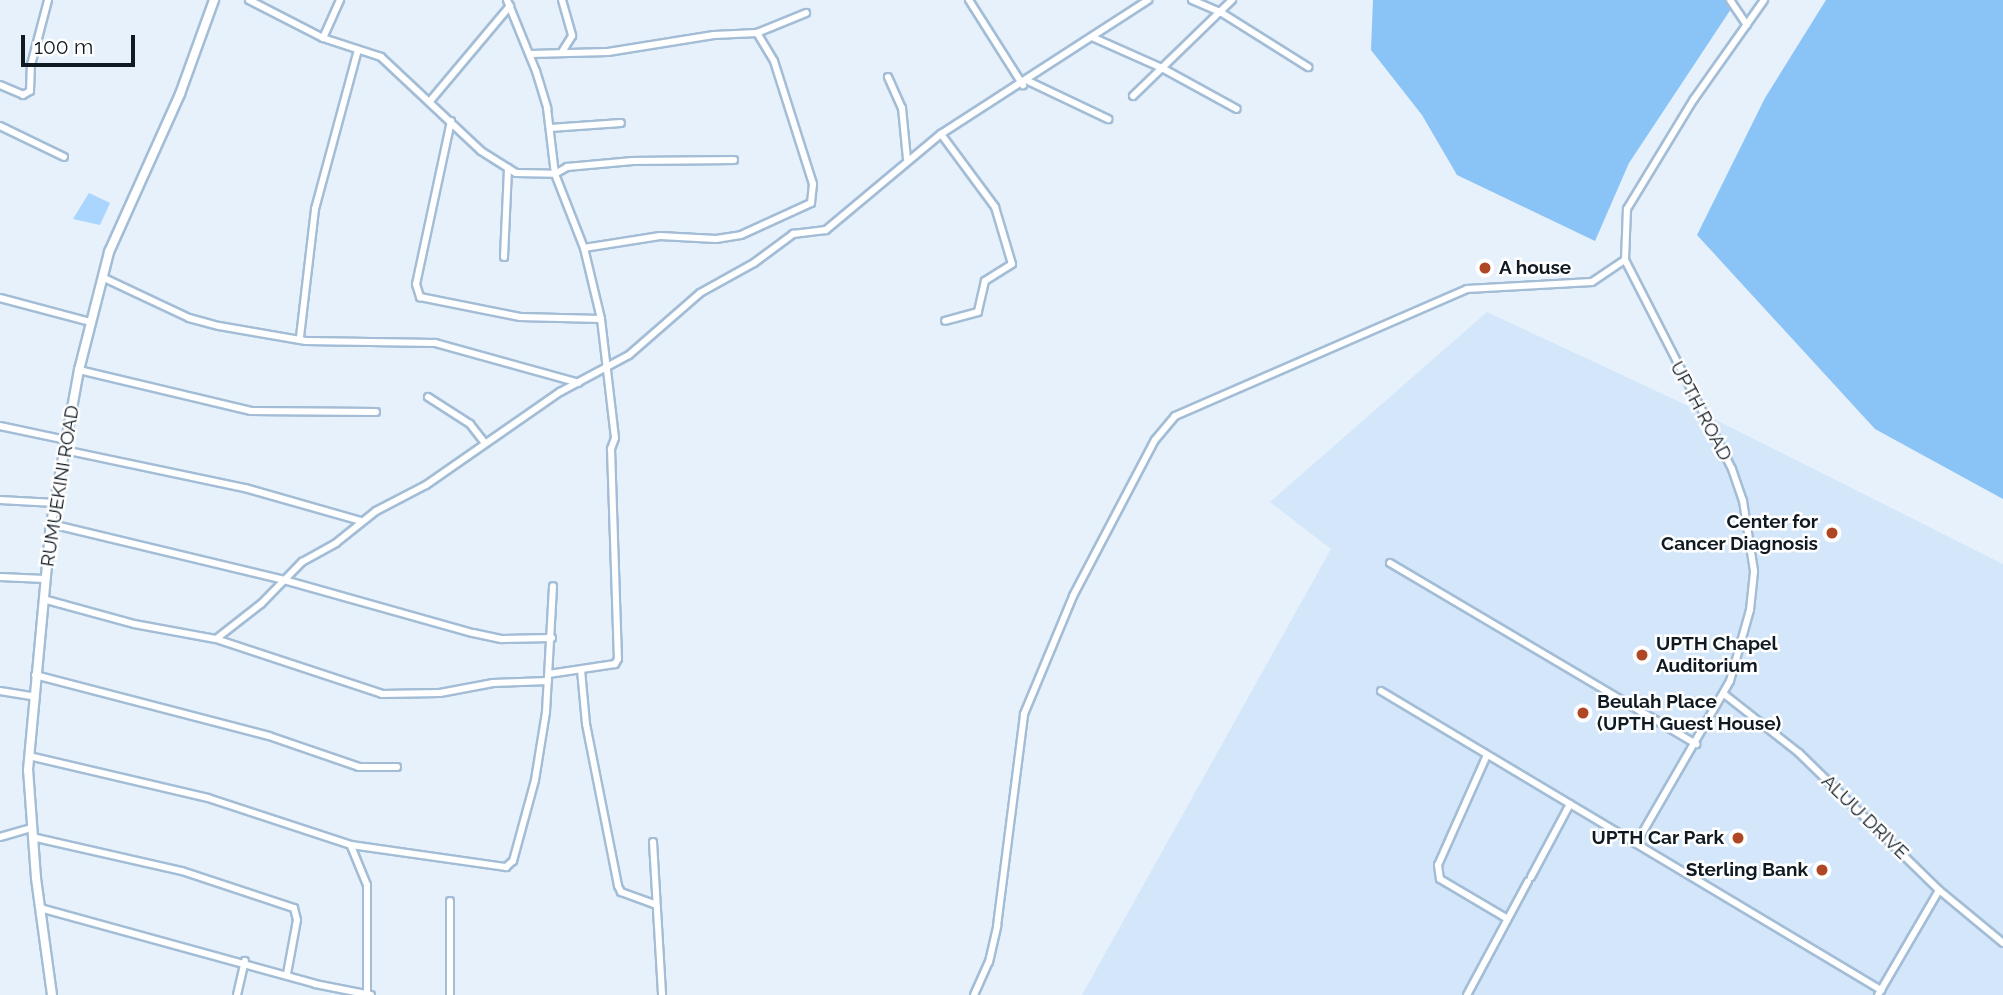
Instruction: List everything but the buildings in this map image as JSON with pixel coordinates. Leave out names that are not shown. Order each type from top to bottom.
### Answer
[{"type":"street","points":[[0,85],[23,95],[30,91],[31,65],[48,0]]},
{"type":"street","name":"RUMUEKINI ROAD","points":[[52,995],[32,837],[29,756],[51,524],[79,370],[102,277],[127,205],[199,49],[214,0]]},
{"type":"street","points":[[249,0],[323,38],[381,57],[451,121],[516,173],[555,174],[567,167],[632,161],[734,160]]},
{"type":"street","points":[[323,38],[340,0]]},
{"type":"street","points":[[562,0],[572,36],[562,52]]},
{"type":"street","points":[[969,0],[1026,83],[1108,119]]},
{"type":"street","points":[[216,639],[302,562],[336,543],[362,521],[426,485],[485,443],[648,341],[700,293],[754,264],[793,234],[826,230],[907,159],[942,134],[1026,83],[1148,0]]},
{"type":"street","points":[[1192,0],[1308,67]]},
{"type":"street","points":[[1133,96],[1231,0]]},
{"type":"street","points":[[1730,0],[1747,24]]},
{"type":"street","name":"UPTH ROAD","points":[[1637,842],[1724,694],[1750,610],[1754,571],[1743,501],[1732,469],[1625,260],[1627,209],[1694,99],[1764,0]]},
{"type":"street","points":[[43,598],[134,624],[216,639],[392,695],[548,677],[615,664],[618,659],[611,449],[615,438],[601,319],[584,248],[555,174],[550,128],[530,54],[508,3],[431,100]]},
{"type":"street","points":[[530,54],[608,52],[757,33],[806,13]]},
{"type":"street","points":[[584,248],[660,236],[716,239],[741,235],[811,203],[813,184],[774,61],[757,33]]},
{"type":"street","points":[[1092,37],[1162,68],[1237,109]]},
{"type":"street","points":[[300,337],[316,209],[358,50]]},
{"type":"street","points":[[888,77],[902,108],[907,159]]},
{"type":"street","points":[[451,121],[416,284],[420,297],[520,317],[601,319]]},
{"type":"street","points":[[550,128],[621,123]]},
{"type":"street","points":[[0,126],[64,157]]},
{"type":"street","points":[[942,134],[995,207],[1012,264],[985,281],[978,312],[945,321]]},
{"type":"street","points":[[504,257],[508,168]]},
{"type":"street","points":[[974,995],[989,962],[998,926],[1024,714],[1073,596],[1155,440],[1175,415],[1467,289],[1592,282],[1625,260]]},
{"type":"street","points":[[102,277],[189,318],[219,327],[300,337],[435,343],[579,383]]},
{"type":"street","points":[[0,298],[90,322]]},
{"type":"street","points":[[79,370],[251,411],[376,412]]},
{"type":"street","points":[[428,397],[470,424],[485,443]]},
{"type":"street","points":[[0,426],[66,440]]},
{"type":"street","points":[[64,450],[245,488],[362,521]]},
{"type":"street","points":[[0,500],[55,503]]},
{"type":"street","points":[[51,524],[285,580],[473,633],[502,639],[552,638]]},
{"type":"street","points":[[1390,563],[1696,744]]},
{"type":"street","points":[[0,577],[45,579]]},
{"type":"street","points":[[29,756],[208,798],[351,845],[474,864],[511,864],[535,780],[552,638],[553,586]]},
{"type":"street","points":[[581,670],[586,724],[618,886],[621,892],[656,905]]},
{"type":"street","points":[[35,675],[269,736],[359,767],[397,767]]},
{"type":"street","points":[[0,691],[33,696]]},
{"type":"street","points":[[1381,691],[1637,842],[1880,993],[1939,890]]},
{"type":"street","name":"ALUU DRIVE","points":[[1724,694],[1799,753],[1939,890],[2003,943]]},
{"type":"street","points":[[1487,755],[1438,865],[1440,879],[1506,918]]},
{"type":"street","points":[[1467,995],[1506,918],[1570,804]]},
{"type":"street","points":[[0,837],[32,828]]},
{"type":"street","points":[[32,837],[182,870],[294,908],[297,920],[288,974]]},
{"type":"street","points":[[653,842],[662,995]]},
{"type":"street","points":[[40,908],[245,961],[315,984],[369,994],[367,885],[351,845]]},
{"type":"street","points":[[450,901],[450,995]]},
{"type":"street","points":[[237,995],[245,961]]},
{"type":"street","points":[[315,984],[316,995]]},
{"type":"shaded area","points":[[1373,0],[1725,0],[1731,9],[1629,163],[1595,241],[1457,175],[1422,115],[1371,50]]},
{"type":"shaded area","points":[[1826,0],[2003,0],[2003,499],[1875,429],[1697,235],[1765,98]]},
{"type":"shaded area","points":[[89,193],[110,203],[100,225],[73,219]]},
{"type":"shaded area","points":[[1487,312],[1682,403],[2003,564],[2003,995],[1082,995],[1331,549],[1270,502]]},
{"type":"place","name":"A house","points":[[1485,268]]},
{"type":"place","name":"Center for Cancer Diagnosis","points":[[1832,533]]},
{"type":"place","name":"UPTH Chapel Auditorium","points":[[1642,655]]},
{"type":"place","name":"Beulah Place (UPTH Guest House)","points":[[1583,713]]},
{"type":"place","name":"UPTH Car Park","points":[[1738,838]]},
{"type":"place","name":"Sterling Bank","points":[[1822,870]]}]
